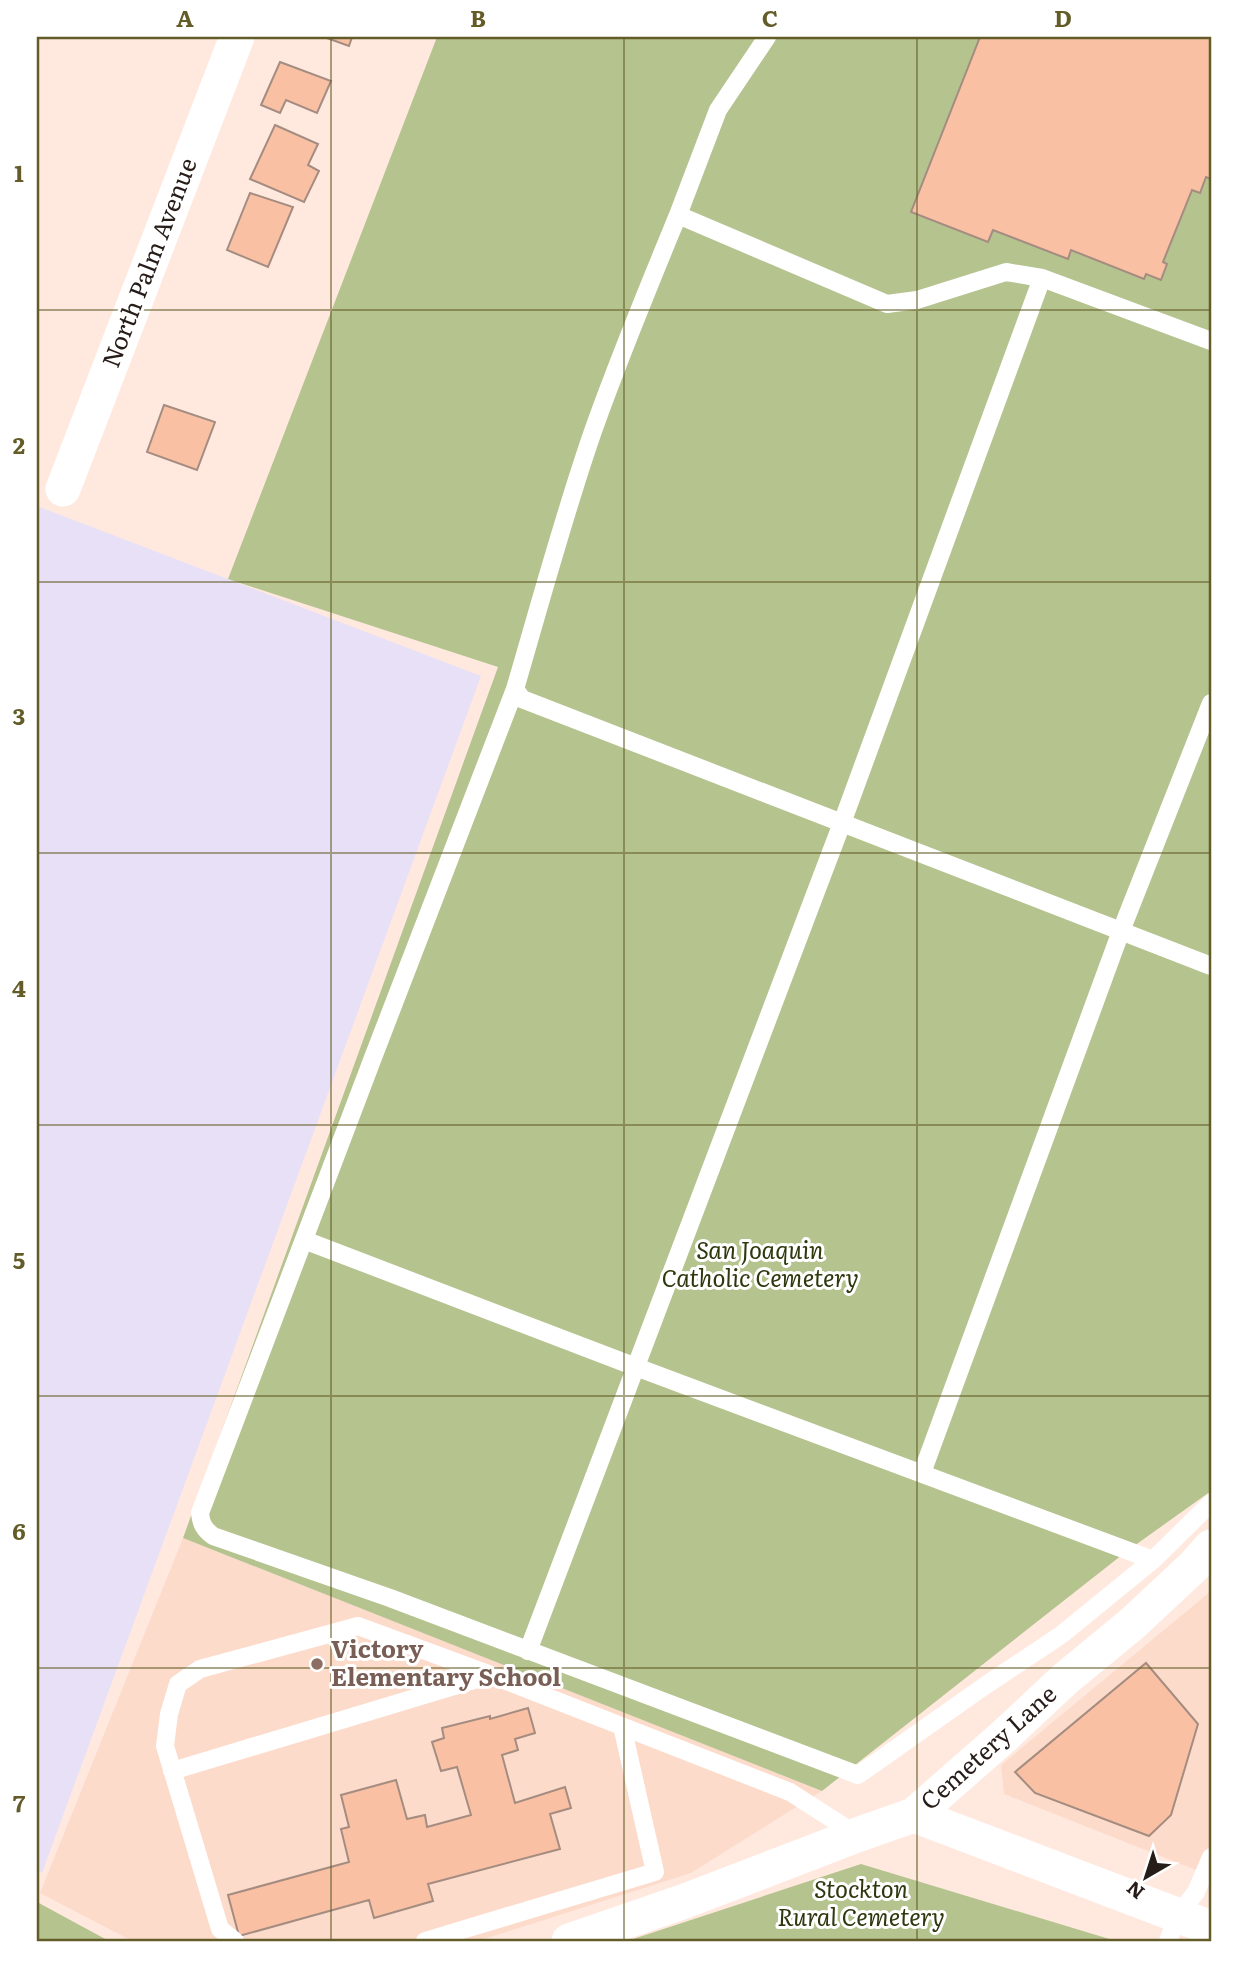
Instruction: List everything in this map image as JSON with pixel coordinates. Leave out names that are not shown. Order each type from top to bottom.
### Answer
[{"type":"street","name":"North Palm Avenue","points":[[63,489],[237,37]]},
{"type":"street","name":"Cemetery Lane","points":[[569,1941],[685,1901],[914,1815],[1065,1679],[1133,1623],[1211,1547]]},
{"type":"street","points":[[914,1815],[1173,1928],[1211,1928]]},
{"type":"lane","points":[[767,37],[718,110],[624,346],[578,477],[515,689],[200,1513],[201,1524],[213,1536],[390,1598],[858,1775],[1061,1635],[1153,1560],[1211,1503]]},
{"type":"lane","points":[[678,215],[887,304],[917,300],[1006,272],[1042,278],[1211,341]]},
{"type":"lane","points":[[528,1651],[842,823],[1042,278]]},
{"type":"lane","points":[[515,689],[522,699],[1211,966]]},
{"type":"lane","points":[[922,1473],[1121,932],[1211,703]]},
{"type":"lane","points":[[304,1240],[1153,1560]]},
{"type":"lane","points":[[234,1941],[220,1929],[165,1746],[169,1714],[178,1685],[200,1669],[358,1626],[790,1792],[857,1835]]},
{"type":"lane","points":[[172,1770],[491,1675]]},
{"type":"lane","points":[[425,1941],[655,1872],[622,1726]]},
{"type":"lane","points":[[1173,1928],[1196,1892],[1211,1857]]},
{"type":"shaded area","points":[[37,506],[481,676],[42,1873],[37,1870]]},
{"type":"shaded area","name":"Victory Elementary School","points":[[183,1538],[822,1791],[691,1873],[478,1941],[132,1941],[40,1893]]},
{"type":"shaded area","points":[[1211,1591],[1211,1876],[1004,1794],[1001,1765]]},
{"type":"green space","name":"San Joaquin Catholic Cemetery","points":[[437,37],[1211,37],[1211,1491],[1127,1551],[822,1791],[183,1538],[498,667],[228,579]]},
{"type":"green space","name":"Stockton Rural Cemetery","points":[[861,1864],[1116,1941],[627,1941]]},
{"type":"green space","points":[[37,1902],[109,1941],[37,1941]]},
{"type":"building","points":[[324,37],[352,37],[349,46]]},
{"type":"building","points":[[980,37],[1211,37],[1211,179],[1206,177],[1200,193],[1192,190],[1163,262],[1167,264],[1161,280],[1146,274],[1144,279],[1071,250],[1068,259],[993,230],[988,242],[911,212]]},
{"type":"building","points":[[280,62],[331,81],[317,113],[286,100],[280,113],[261,105]]},
{"type":"building","points":[[275,125],[318,144],[308,165],[319,171],[304,202],[250,179]]},
{"type":"building","points":[[250,193],[293,207],[268,267],[227,250]]},
{"type":"building","points":[[164,405],[215,422],[197,470],[147,452]]},
{"type":"building","points":[[1146,1663],[1198,1724],[1171,1815],[1149,1836],[1035,1793],[1015,1772]]},
{"type":"building","points":[[528,1708],[535,1733],[515,1739],[518,1750],[502,1755],[515,1803],[565,1787],[571,1808],[550,1814],[560,1849],[428,1884],[433,1901],[374,1918],[369,1900],[239,1936],[228,1895],[349,1862],[341,1829],[349,1827],[341,1795],[396,1780],[407,1819],[425,1815],[427,1827],[471,1815],[457,1767],[441,1771],[432,1742],[444,1738],[442,1728],[490,1716],[490,1719]]},
{"type":"place","name":"Victory Elementary School","points":[[317,1664]]}]
